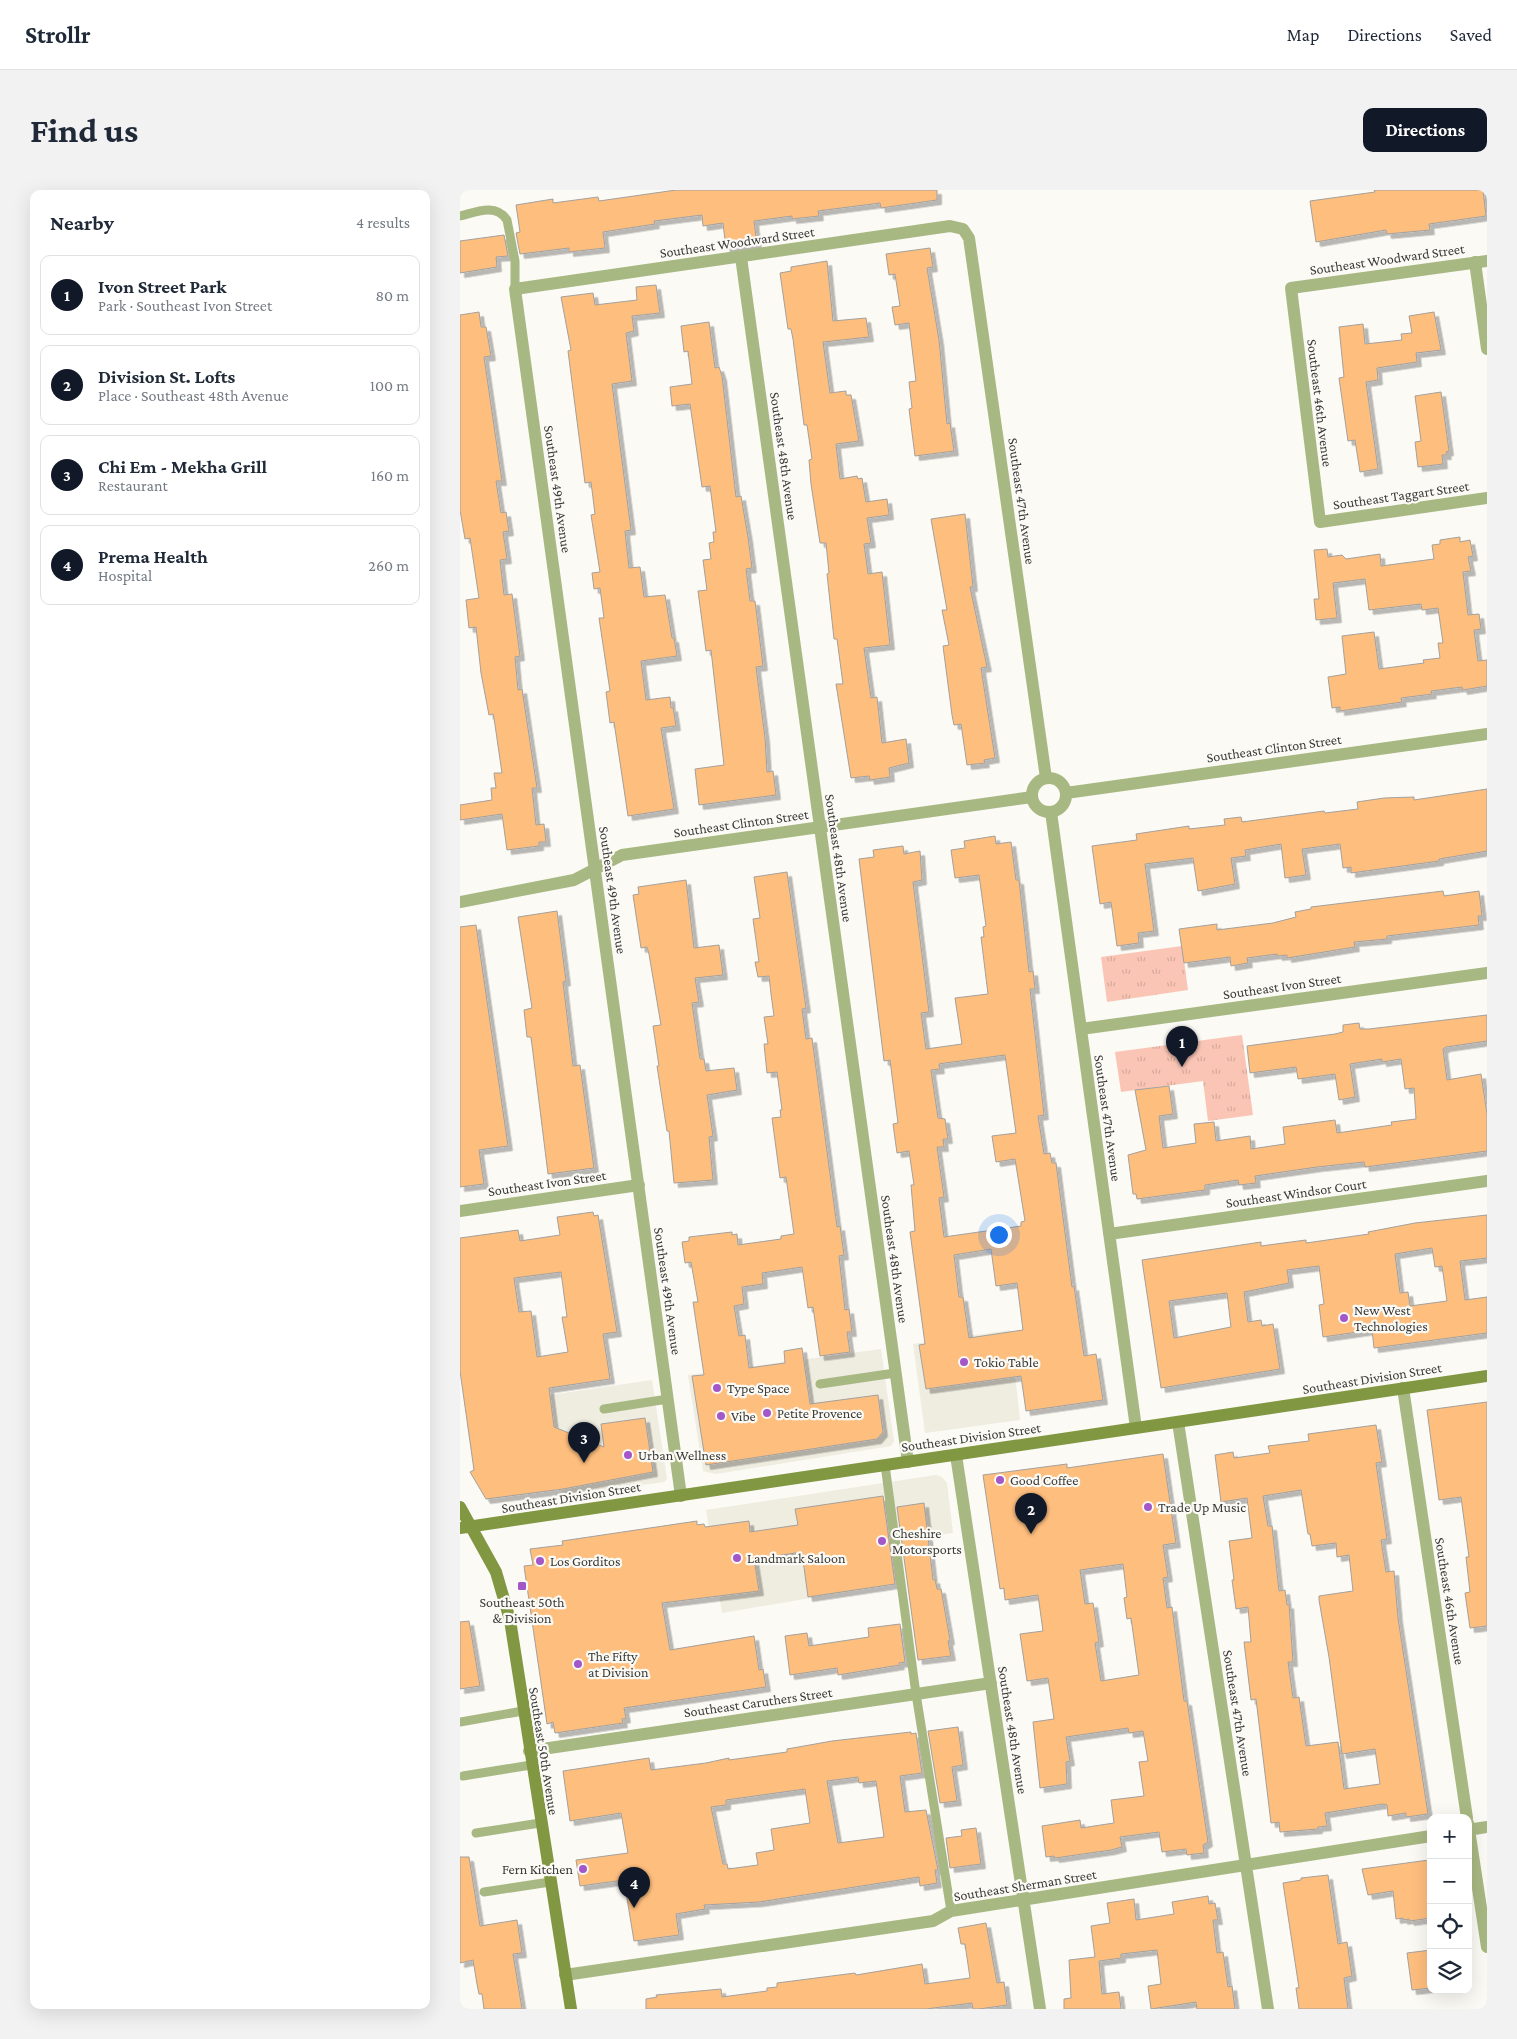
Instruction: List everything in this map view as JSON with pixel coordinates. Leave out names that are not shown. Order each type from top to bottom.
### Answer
[{"type":"main road","name":"Southeast Division Street","points":[[466,1527],[1487,1376]]},
{"type":"main road","name":"Southeast 50th Avenue","points":[[460,1507],[466,1527],[496,1572],[510,1620],[540,1823],[571,2009]]},
{"type":"street","name":"Southeast Woodward Street","points":[[514,289],[950,226],[963,229]]},
{"type":"street","name":"Southeast 47th Avenue","points":[[963,229],[969,238],[1046,778]]},
{"type":"street","name":"Southeast 48th Avenue","points":[[741,257],[908,1462]]},
{"type":"street","name":"Southeast Woodward Street","points":[[1291,288],[1481,261]]},
{"type":"street","points":[[1481,261],[1487,349]]},
{"type":"street","name":"Southeast 46th Avenue","points":[[1291,288],[1320,522]]},
{"type":"street","name":"Southeast 49th Avenue","points":[[514,289],[681,1496]]},
{"type":"street","name":"Southeast Taggart Street","points":[[1320,522],[1487,498]]},
{"type":"street","name":"Southeast Clinton Street","points":[[1066,793],[1487,734]]},
{"type":"street","points":[[1046,778],[1058,780],[1066,793],[1063,805],[1051,812],[1038,808],[1032,797],[1035,785],[1046,778]]},
{"type":"street","name":"Southeast Clinton Street","points":[[460,902],[567,882],[622,855],[1032,797]]},
{"type":"street","name":"Southeast 47th Avenue","points":[[1051,812],[1136,1428]]},
{"type":"street","name":"Southeast Ivon Street","points":[[1081,1029],[1487,973]]},
{"type":"street","name":"Southeast Windsor Court","points":[[1109,1234],[1487,1182]]},
{"type":"street","name":"Southeast Ivon Street","points":[[460,1211],[639,1186]]},
{"type":"street","name":"Southeast 46th Avenue","points":[[1403,1388],[1466,1814]]},
{"type":"street","name":"Southeast 47th Avenue","points":[[1178,1422],[1268,2009]]},
{"type":"street","name":"Southeast 48th Avenue","points":[[956,1455],[1040,2009]]},
{"type":"street","name":"Southeast Caruthers Street","points":[[529,1751],[991,1683]]},
{"type":"street","points":[[1472,1825],[1487,1827]]},
{"type":"street","name":"Southeast Sherman Street","points":[[565,1975],[933,1921],[951,1911],[1225,1870],[1246,1863],[1427,1837]]},
{"type":"street","name":"Southeast 46th Avenue","points":[[1472,1851],[1487,1947]]},
{"type":"lane","points":[[460,216],[488,210],[504,215],[507,220],[514,261],[514,289]]},
{"type":"lane","points":[[820,1384],[895,1373]]},
{"type":"lane","points":[[604,1409],[668,1399]]},
{"type":"lane","points":[[885,1465],[916,1694],[951,1911]]},
{"type":"lane","points":[[460,1722],[523,1711]]},
{"type":"lane","points":[[463,1776],[531,1765]]},
{"type":"lane","points":[[476,1833],[540,1823]]},
{"type":"lane","points":[[484,1892],[550,1882]]},
{"type":"shaded area","points":[[1010,1330],[1020,1420],[925,1433],[913,1344]]},
{"type":"shaded area","points":[[881,1349],[894,1441],[891,1446],[716,1474],[703,1471],[688,1375]]},
{"type":"shaded area","points":[[652,1380],[667,1479],[664,1482],[563,1496],[550,1395]]},
{"type":"shaded area","points":[[936,1475],[942,1477],[947,1483],[953,1533],[900,1541],[904,1582],[722,1613],[706,1510]]},
{"type":"green space","points":[[1182,946],[1188,990],[1107,1002],[1101,957]]},
{"type":"green space","points":[[1242,1035],[1253,1115],[1208,1121],[1203,1081],[1121,1092],[1115,1052]]},
{"type":"building","points":[[676,190],[937,190],[937,200],[881,208],[880,203],[818,211],[819,216],[792,219],[792,216],[754,221],[757,244],[726,249],[723,223],[703,226],[702,215],[654,221],[655,224],[603,232],[605,248],[569,252],[569,248],[520,254],[516,233],[520,232],[516,205],[553,199],[553,203],[598,197],[599,201]]},
{"type":"building","points":[[1374,190],[1483,190],[1486,216],[1429,224],[1430,230],[1387,234],[1386,230],[1316,242],[1310,201],[1375,192]]},
{"type":"building","points":[[504,235],[508,256],[496,257],[497,267],[460,273],[460,241]]},
{"type":"building","points":[[930,248],[933,267],[927,268],[939,340],[947,424],[950,423],[954,451],[915,456],[909,409],[912,408],[909,382],[916,381],[909,323],[895,325],[892,307],[900,306],[895,274],[889,275],[886,254]]},
{"type":"building","points":[[827,261],[833,321],[866,318],[869,337],[823,342],[830,393],[846,391],[846,395],[851,395],[859,441],[836,444],[840,479],[857,476],[858,479],[862,478],[866,502],[887,499],[889,515],[867,518],[871,543],[864,544],[868,574],[882,572],[890,645],[864,648],[871,698],[877,697],[882,743],[906,739],[909,763],[889,768],[890,777],[870,780],[869,776],[851,778],[836,684],[843,684],[837,639],[834,639],[827,574],[829,573],[826,543],[820,543],[811,484],[809,460],[812,459],[807,425],[804,425],[793,339],[791,329],[788,329],[780,273],[791,271],[791,267]]},
{"type":"building","points":[[656,285],[660,313],[632,316],[634,331],[626,333],[632,381],[612,384],[631,530],[625,531],[629,568],[640,567],[644,597],[665,595],[677,656],[641,661],[646,700],[670,697],[671,708],[673,707],[676,726],[661,728],[674,809],[628,816],[614,722],[610,723],[606,692],[610,691],[599,618],[604,618],[600,588],[594,589],[592,573],[600,572],[591,515],[595,514],[591,482],[585,483],[568,351],[571,350],[561,297],[593,293],[595,305],[637,300],[636,287]]},
{"type":"building","points":[[479,312],[481,327],[486,327],[491,356],[484,357],[502,481],[496,481],[501,513],[506,512],[509,531],[503,532],[507,559],[500,560],[504,595],[512,594],[520,656],[515,657],[518,690],[522,689],[537,788],[532,788],[536,825],[544,824],[546,842],[539,842],[539,846],[507,850],[502,814],[460,820],[460,805],[492,800],[491,788],[496,788],[494,773],[502,773],[494,718],[493,714],[489,715],[481,673],[476,627],[469,628],[466,600],[479,598],[470,538],[465,539],[460,510],[460,315]]},
{"type":"building","points":[[1434,312],[1441,350],[1416,353],[1417,362],[1377,368],[1378,380],[1366,382],[1378,469],[1360,472],[1355,440],[1348,441],[1339,378],[1344,377],[1339,327],[1363,324],[1365,344],[1402,340],[1401,334],[1412,333],[1409,316]]},
{"type":"building","points":[[709,322],[715,368],[719,367],[722,376],[736,497],[741,496],[748,537],[752,568],[746,569],[750,601],[755,601],[763,666],[756,667],[765,738],[767,772],[773,771],[776,795],[699,805],[695,769],[724,765],[711,650],[706,651],[698,591],[707,590],[703,560],[711,559],[709,543],[714,542],[713,532],[716,532],[710,486],[702,487],[690,404],[672,406],[670,387],[692,384],[688,351],[684,352],[681,326]]},
{"type":"building","points":[[1441,392],[1449,451],[1446,452],[1447,455],[1442,455],[1443,464],[1418,467],[1415,442],[1421,441],[1415,396]]},
{"type":"building","points":[[965,514],[973,587],[970,587],[987,667],[981,668],[995,758],[984,760],[985,763],[967,765],[961,724],[954,725],[952,715],[943,646],[949,645],[942,610],[947,610],[931,519]]},
{"type":"building","points":[[1460,537],[1460,542],[1470,540],[1473,556],[1468,557],[1471,571],[1463,572],[1468,615],[1479,614],[1481,629],[1474,630],[1478,661],[1487,660],[1487,686],[1463,690],[1462,687],[1431,691],[1432,694],[1401,698],[1402,702],[1340,711],[1340,707],[1332,708],[1328,677],[1346,674],[1342,636],[1374,632],[1379,669],[1424,663],[1423,660],[1440,658],[1438,643],[1443,643],[1438,608],[1422,610],[1421,604],[1369,610],[1365,579],[1333,583],[1337,618],[1316,620],[1314,599],[1319,599],[1314,550],[1327,549],[1328,557],[1342,555],[1346,559],[1380,554],[1381,566],[1434,559],[1432,545],[1440,544],[1440,540]]},
{"type":"building","points":[[1487,789],[1487,851],[1439,859],[1439,861],[1351,873],[1351,867],[1343,868],[1340,844],[1302,849],[1306,875],[1285,878],[1281,844],[1245,850],[1246,856],[1231,858],[1235,884],[1198,891],[1193,858],[1145,864],[1154,931],[1138,933],[1139,943],[1117,946],[1111,902],[1100,904],[1092,846],[1137,840],[1136,834],[1189,826],[1189,829],[1225,825],[1224,819],[1241,817],[1242,822],[1324,811],[1325,813],[1358,809],[1357,802],[1384,798],[1414,797],[1414,800]]},
{"type":"building","points":[[995,836],[996,844],[1011,842],[1016,880],[1019,880],[1029,972],[1033,971],[1035,989],[1030,989],[1044,1115],[1038,1116],[1044,1154],[1050,1153],[1052,1163],[1056,1163],[1072,1287],[1074,1286],[1084,1356],[1096,1354],[1103,1400],[1026,1411],[1021,1376],[926,1389],[919,1345],[925,1344],[910,1232],[915,1231],[911,1185],[914,1185],[909,1151],[897,1153],[893,1124],[898,1123],[890,1060],[884,1061],[859,859],[874,857],[873,850],[903,846],[904,854],[920,851],[922,880],[913,882],[929,1012],[921,1013],[926,1049],[962,1044],[955,998],[988,994],[981,937],[984,937],[983,927],[986,926],[979,875],[955,878],[951,850],[965,848],[964,841]],"holes":[[[1005,1055],[1016,1133],[992,1136],[996,1162],[1015,1159],[1025,1221],[1021,1222],[1021,1226],[944,1237],[939,1198],[944,1197],[937,1147],[944,1147],[943,1139],[948,1139],[945,1119],[938,1118],[931,1070],[940,1069],[939,1064]],[[991,1249],[996,1286],[1017,1283],[1023,1330],[969,1338],[963,1297],[959,1297],[954,1255]]]},
{"type":"building","points":[[787,872],[806,1008],[802,1009],[806,1039],[812,1038],[837,1227],[840,1226],[844,1255],[839,1256],[845,1310],[849,1309],[852,1332],[847,1332],[850,1352],[820,1356],[813,1307],[808,1308],[802,1267],[762,1273],[763,1284],[742,1287],[744,1304],[734,1306],[739,1336],[745,1335],[749,1368],[785,1363],[784,1351],[802,1348],[810,1404],[878,1395],[883,1432],[877,1439],[706,1465],[692,1376],[704,1375],[693,1302],[698,1302],[691,1262],[685,1263],[682,1242],[689,1241],[689,1237],[732,1232],[732,1235],[737,1234],[738,1245],[781,1239],[781,1236],[794,1234],[786,1177],[780,1178],[772,1118],[781,1117],[780,1110],[782,1110],[777,1072],[767,1073],[764,1044],[768,1044],[764,1017],[774,1016],[769,976],[758,977],[755,962],[759,962],[753,919],[760,918],[754,877]]},
{"type":"building","points":[[686,880],[694,948],[719,945],[723,975],[695,978],[699,1002],[692,1003],[700,1059],[704,1059],[706,1071],[734,1068],[737,1090],[707,1095],[713,1136],[709,1137],[713,1180],[674,1183],[669,1131],[667,1131],[657,1066],[659,1066],[653,1026],[661,1025],[649,954],[647,947],[641,948],[633,895],[639,894],[638,887]]},
{"type":"building","points":[[1443,891],[1444,896],[1479,891],[1482,916],[1478,916],[1479,925],[1387,936],[1387,939],[1354,942],[1355,947],[1287,958],[1287,955],[1278,956],[1277,954],[1247,958],[1248,963],[1231,966],[1230,957],[1184,963],[1179,929],[1217,924],[1217,930],[1273,923],[1296,917],[1295,912],[1311,909],[1311,907]]},
{"type":"building","points":[[557,911],[566,981],[563,982],[573,1066],[580,1065],[594,1168],[548,1174],[531,1037],[527,1037],[524,1010],[532,1008],[518,917]]},
{"type":"building","points":[[476,925],[508,1146],[479,1150],[484,1184],[460,1187],[460,927]]},
{"type":"building","points":[[1487,1015],[1487,1041],[1443,1049],[1447,1080],[1481,1074],[1487,1114],[1487,1151],[1365,1167],[1364,1162],[1317,1167],[1255,1176],[1256,1183],[1239,1185],[1238,1180],[1205,1185],[1205,1190],[1137,1199],[1136,1194],[1133,1194],[1128,1155],[1146,1150],[1135,1090],[1169,1086],[1173,1114],[1159,1116],[1163,1148],[1196,1143],[1194,1124],[1214,1122],[1216,1141],[1250,1136],[1251,1149],[1285,1144],[1283,1127],[1335,1120],[1337,1133],[1392,1125],[1391,1122],[1416,1119],[1414,1088],[1405,1089],[1401,1059],[1382,1062],[1382,1059],[1350,1064],[1355,1097],[1339,1100],[1335,1074],[1298,1079],[1296,1067],[1250,1073],[1247,1046],[1335,1034],[1343,1032],[1343,1025],[1359,1023],[1360,1029],[1369,1029]]},
{"type":"building","points":[[593,1212],[594,1216],[598,1215],[617,1332],[603,1334],[610,1379],[549,1388],[554,1427],[604,1447],[601,1424],[645,1418],[653,1472],[563,1489],[486,1499],[470,1472],[474,1470],[460,1371],[460,1238],[518,1230],[520,1241],[560,1235],[557,1217]],"holes":[[[561,1272],[567,1317],[562,1317],[568,1352],[537,1357],[531,1311],[519,1312],[514,1278]]]},
{"type":"building","points":[[1487,1215],[1487,1258],[1460,1261],[1465,1300],[1487,1297],[1487,1333],[1374,1348],[1372,1330],[1323,1337],[1319,1305],[1324,1304],[1319,1266],[1287,1270],[1289,1283],[1244,1292],[1248,1322],[1261,1320],[1262,1326],[1273,1324],[1280,1369],[1161,1388],[1142,1260],[1261,1242],[1261,1246],[1306,1240],[1306,1243],[1369,1234],[1368,1232],[1415,1223]],"holes":[[[1432,1248],[1435,1267],[1442,1266],[1447,1301],[1410,1306],[1408,1292],[1400,1293],[1395,1254]],[[1227,1293],[1231,1327],[1174,1338],[1169,1301]]]},
{"type":"building","points":[[1487,1402],[1487,1626],[1470,1628],[1465,1593],[1470,1592],[1466,1557],[1469,1557],[1461,1497],[1439,1500],[1427,1410]]},
{"type":"building","points":[[1376,1425],[1382,1462],[1376,1463],[1387,1539],[1381,1540],[1386,1572],[1394,1571],[1398,1618],[1428,1814],[1406,1817],[1406,1813],[1388,1816],[1387,1805],[1383,1804],[1325,1813],[1327,1826],[1318,1827],[1318,1829],[1280,1832],[1279,1822],[1271,1823],[1256,1699],[1251,1700],[1244,1642],[1251,1642],[1248,1607],[1236,1609],[1232,1580],[1234,1580],[1229,1541],[1252,1538],[1247,1498],[1221,1502],[1215,1455],[1233,1452],[1234,1458],[1270,1453],[1268,1446],[1309,1441],[1308,1434]],"holes":[[[1301,1490],[1308,1534],[1310,1534],[1312,1546],[1336,1543],[1337,1557],[1349,1555],[1353,1591],[1319,1596],[1319,1600],[1342,1754],[1375,1749],[1380,1784],[1344,1789],[1338,1742],[1306,1746],[1299,1697],[1293,1698],[1288,1662],[1293,1662],[1289,1604],[1287,1605],[1285,1590],[1279,1591],[1272,1526],[1268,1526],[1263,1496]]]},
{"type":"building","points":[[1163,1454],[1176,1543],[1163,1545],[1168,1577],[1163,1578],[1167,1608],[1172,1607],[1184,1701],[1187,1701],[1208,1842],[1203,1845],[1204,1853],[1187,1855],[1186,1849],[1162,1852],[1159,1832],[1120,1837],[1122,1847],[1111,1850],[1055,1858],[1054,1856],[1046,1857],[1042,1826],[1080,1820],[1081,1828],[1114,1823],[1111,1800],[1144,1796],[1139,1762],[1148,1761],[1143,1731],[1129,1733],[1128,1728],[1066,1737],[1070,1761],[1066,1762],[1067,1784],[1040,1788],[1033,1722],[1054,1719],[1048,1678],[1027,1681],[1020,1634],[1043,1631],[1038,1595],[1005,1600],[1004,1588],[1000,1589],[983,1475],[1067,1464],[1067,1468]],"holes":[[[1123,1564],[1127,1597],[1124,1598],[1127,1619],[1131,1618],[1139,1675],[1101,1681],[1095,1643],[1099,1642],[1093,1603],[1085,1604],[1080,1570]]]},
{"type":"building","points":[[883,1496],[895,1584],[808,1597],[802,1552],[754,1559],[759,1591],[662,1603],[670,1650],[754,1636],[759,1670],[763,1669],[766,1687],[624,1708],[626,1718],[622,1719],[623,1723],[555,1733],[553,1722],[547,1724],[524,1566],[533,1565],[530,1549],[563,1545],[562,1541],[697,1521],[697,1525],[704,1524],[705,1527],[749,1521],[750,1532],[798,1525],[795,1509]]},
{"type":"building","points":[[924,1503],[933,1580],[935,1579],[937,1589],[941,1589],[951,1656],[918,1660],[897,1507]]},
{"type":"building","points":[[469,1621],[480,1686],[460,1689],[460,1622]]},
{"type":"building","points":[[900,1624],[905,1662],[899,1663],[900,1665],[838,1675],[837,1668],[790,1675],[785,1636],[807,1633],[809,1646],[869,1637],[868,1628]]},
{"type":"building","points":[[958,1727],[963,1765],[952,1767],[957,1801],[940,1803],[928,1731]]},
{"type":"building","points":[[916,1733],[922,1773],[900,1776],[905,1812],[926,1810],[938,1870],[935,1870],[937,1883],[920,1886],[919,1877],[759,1902],[704,1905],[705,1909],[676,1914],[679,1935],[634,1941],[624,1880],[580,1886],[576,1860],[628,1853],[621,1813],[570,1821],[563,1771],[649,1758],[651,1770],[729,1758],[729,1760],[787,1752],[787,1749],[832,1741]],"holes":[[[858,1777],[859,1783],[876,1781],[884,1837],[838,1843],[827,1781]],[[805,1789],[810,1823],[771,1829],[774,1850],[756,1853],[758,1865],[728,1869],[727,1864],[723,1864],[711,1807],[726,1805],[726,1800]]]},
{"type":"building","points":[[976,1828],[981,1864],[950,1868],[946,1838],[962,1836],[961,1830]]},
{"type":"building","points":[[460,1857],[469,1857],[480,1926],[517,1920],[522,1953],[513,1954],[522,2009],[484,2009],[482,1994],[479,1994],[473,1960],[460,1963]]},
{"type":"building","points":[[1427,1860],[1427,1919],[1410,1921],[1409,1919],[1403,1920],[1403,1918],[1396,1919],[1393,1891],[1368,1895],[1362,1869]]},
{"type":"building","points":[[1328,1875],[1338,1944],[1347,1942],[1352,1976],[1344,1978],[1348,2009],[1299,2009],[1296,1988],[1299,1988],[1283,1883],[1301,1880],[1301,1878]]},
{"type":"building","points":[[1208,1896],[1209,1904],[1215,1903],[1218,1920],[1213,1920],[1217,1953],[1223,1952],[1228,1987],[1232,1986],[1235,2009],[1197,2009],[1196,2002],[1151,2009],[1148,1986],[1161,1984],[1157,1950],[1121,1954],[1121,1958],[1099,1961],[1102,1994],[1119,1992],[1121,2009],[1064,2009],[1064,1999],[1071,1998],[1069,1960],[1095,1957],[1091,1926],[1110,1923],[1107,1903],[1134,1899],[1136,1920],[1174,1914],[1172,1902]]},
{"type":"building","points":[[986,1923],[997,1983],[1004,1982],[1007,2005],[979,2009],[973,2009],[972,2003],[926,2009],[646,2009],[646,1999],[657,1997],[656,1995],[721,1989],[722,1997],[767,1991],[767,1988],[777,1987],[777,1983],[855,1973],[856,1975],[922,1964],[925,1984],[970,1978],[965,1944],[961,1944],[958,1928]]},
{"type":"building","points":[[1427,1950],[1427,1988],[1412,1990],[1407,1953]]},
{"type":"place","name":"Ivon Street Park","points":[[1182,1067]]},
{"type":"place","name":"New West Technologies","points":[[1344,1318]]},
{"type":"place","name":"Tokio Table","points":[[964,1362]]},
{"type":"place","name":"Type Space","points":[[717,1388]]},
{"type":"place","name":"Petite Provence","points":[[767,1413]]},
{"type":"place","name":"Vibe","points":[[721,1416]]},
{"type":"place","name":"Urban Wellness","points":[[628,1455]]},
{"type":"place","name":"Chi Em - Mekha Grill","points":[[584,1463]]},
{"type":"place","name":"Good Coffee","points":[[1000,1480]]},
{"type":"place","name":"Trade Up Music","points":[[1148,1507]]},
{"type":"place","name":"Division St. Lofts","points":[[1031,1534]]},
{"type":"place","name":"Cheshire Motorsports","points":[[882,1541]]},
{"type":"place","name":"Landmark Saloon","points":[[737,1558]]},
{"type":"place","name":"Los Gorditos","points":[[540,1561]]},
{"type":"place","name":"Southeast 50th & Division","points":[[522,1586]]},
{"type":"place","name":"The Fifty at Division","points":[[578,1664]]},
{"type":"place","name":"Fern Kitchen","points":[[583,1869]]},
{"type":"place","name":"Prema Health","points":[[634,1908]]}]
